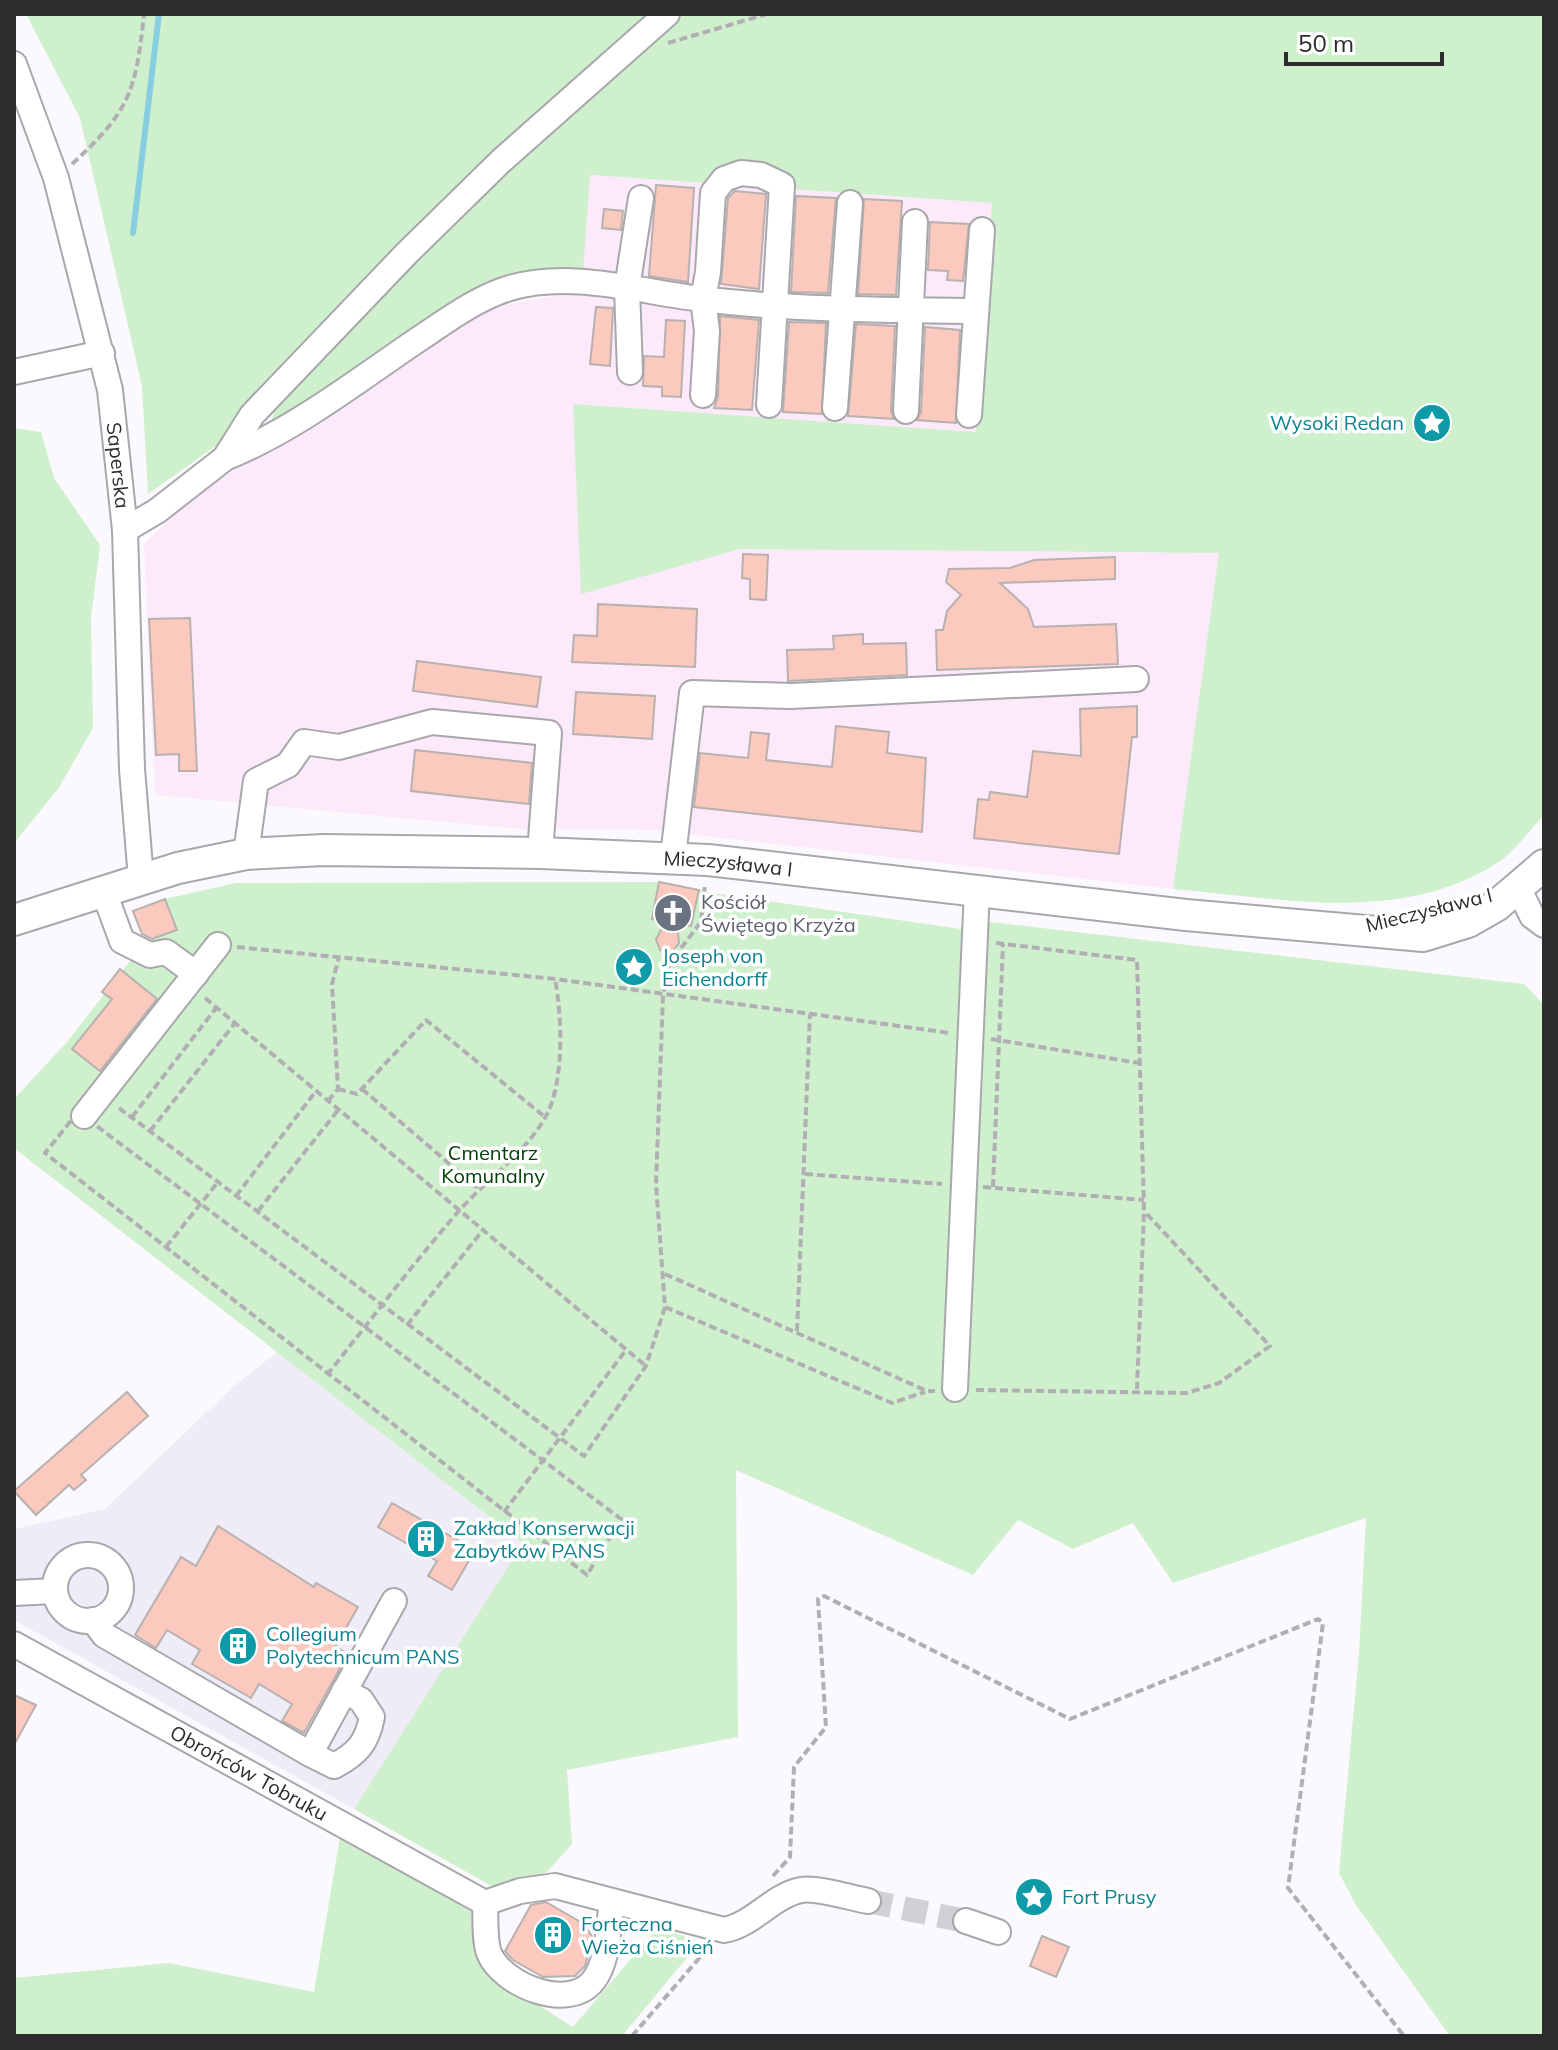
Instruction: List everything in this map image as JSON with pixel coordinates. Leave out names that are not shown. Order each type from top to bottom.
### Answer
[{"type":"main road","name":"Mieczysława I","points":[[14,920],[213,859],[324,850],[673,857],[1186,915],[1353,929],[1450,909],[1518,887]]},
{"type":"main road","points":[[1518,887],[1544,865]]},
{"type":"main road","name":"Mieczysława I","points":[[14,937],[62,918],[104,892]]},
{"type":"street","points":[[225,458],[252,415],[407,253],[501,161],[667,14]]},
{"type":"street","name":"Saperska","points":[[14,64],[56,178],[102,353],[111,402],[125,530],[132,769],[141,879]]},
{"type":"street","points":[[703,395],[707,331],[703,299],[708,272],[713,193],[724,179],[741,173],[761,175],[782,185],[769,405]]},
{"type":"street","points":[[630,372],[627,288],[641,198]]},
{"type":"street","points":[[835,408],[842,309],[847,284],[850,203]]},
{"type":"street","points":[[906,411],[915,222]]},
{"type":"street","points":[[969,415],[982,230]]},
{"type":"street","points":[[125,530],[225,458],[265,442],[480,300],[511,288],[543,282],[581,281],[703,299],[774,305],[974,311]]},
{"type":"street","points":[[23,370],[102,353]]},
{"type":"street","points":[[673,857],[692,693],[791,696],[1136,679]]},
{"type":"street","points":[[246,854],[256,781],[288,765],[304,742],[339,747],[432,722],[549,733],[540,853]]},
{"type":"street","points":[[1518,887],[1544,905]]},
{"type":"street","points":[[1518,887],[1532,916],[1544,925]]},
{"type":"street","points":[[955,1389],[977,889]]},
{"type":"street","points":[[104,892],[122,941],[150,955],[166,952],[192,979]]},
{"type":"street","points":[[84,1116],[218,945]]},
{"type":"street","points":[[81,1555],[104,1558],[120,1580],[121,1594],[106,1615],[93,1620],[68,1615],[55,1591],[60,1569],[69,1560],[81,1555]]},
{"type":"street","points":[[14,1593],[55,1591]]},
{"type":"street","points":[[310,1754],[394,1601]]},
{"type":"street","points":[[93,1620],[104,1635],[334,1766],[355,1755],[369,1736],[372,1717],[361,1700],[344,1691]]},
{"type":"street","name":"Obrońców Tobruku","points":[[14,1644],[485,1903]]},
{"type":"street","points":[[612,1902],[603,1960],[593,1981],[575,1996],[552,1997],[505,1973],[489,1952],[485,1903],[520,1891],[555,1886],[724,1930],[735,1928],[790,1893],[805,1889],[868,1901]]},
{"type":"street","points":[[966,1921],[998,1932]]},
{"type":"path","points":[[56,178],[95,143],[123,109],[134,85],[144,14]]},
{"type":"path","points":[[638,41],[672,43],[767,14]]},
{"type":"path","points":[[101,1094],[584,1456],[646,1366],[665,1307],[665,1274],[660,1257],[656,1184],[663,996],[669,964],[701,922],[708,860]]},
{"type":"path","points":[[974,941],[1137,960],[1144,1211],[1136,1390]]},
{"type":"path","points":[[993,1187],[1003,944]]},
{"type":"path","points":[[218,945],[555,979],[969,1035],[1139,1063]]},
{"type":"path","points":[[328,1101],[338,1089],[332,984],[339,957]]},
{"type":"path","points":[[192,979],[235,1023],[646,1366]]},
{"type":"path","points":[[327,1375],[459,1210],[545,1117],[554,1093],[562,1017],[555,979]]},
{"type":"path","points":[[132,1117],[217,1007]]},
{"type":"path","points":[[797,1331],[810,1014]]},
{"type":"path","points":[[338,1089],[357,1094],[426,1020],[545,1117]]},
{"type":"path","points":[[150,1131],[235,1023]]},
{"type":"path","points":[[362,1089],[480,1190]]},
{"type":"path","points":[[236,1196],[316,1091]]},
{"type":"path","points":[[257,1212],[339,1109]]},
{"type":"path","points":[[78,1112],[84,1116],[363,1329],[621,1519],[587,1575],[45,1153],[78,1112]]},
{"type":"path","points":[[166,1247],[218,1182]]},
{"type":"path","points":[[665,1307],[892,1403],[927,1391],[955,1389],[1187,1393],[1219,1383],[1270,1346],[1144,1211]]},
{"type":"path","points":[[407,1325],[483,1230]]},
{"type":"path","points":[[665,1274],[927,1391]]},
{"type":"path","points":[[504,1512],[562,1439],[626,1350]]},
{"type":"path","points":[[771,1878],[790,1857],[794,1767],[826,1727],[818,1599],[824,1596],[1070,1719],[1318,1619],[1323,1623],[1288,1888],[1404,2036]]},
{"type":"path","points":[[632,2036],[724,1930]]},
{"type":"shaded area","points":[[589,175],[993,203],[977,432],[574,404],[581,593],[740,549],[1220,553],[1173,889],[652,830],[522,829],[155,795],[144,544],[199,492],[363,392],[480,310],[581,291]]},
{"type":"shaded area","points":[[277,1352],[523,1543],[354,1809],[14,1620],[14,1529],[105,1509],[233,1387]]},
{"type":"green space","points":[[26,14],[1544,14],[1544,815],[1497,863],[1460,882],[1421,894],[1381,901],[1339,903],[1173,889],[1219,553],[740,549],[581,594],[573,404],[976,432],[992,203],[590,175],[583,271],[487,281],[271,424],[275,406],[253,402],[220,443],[148,494],[142,386],[80,118]]},
{"type":"green space","points":[[14,428],[41,432],[54,478],[100,545],[91,617],[93,728],[58,789],[14,843]]},
{"type":"green space","name":"Cmentarz Komunalny","points":[[665,882],[712,893],[968,930],[981,921],[1524,984],[1544,1005],[1544,2036],[1450,2036],[1356,1905],[1339,1873],[1359,1653],[1366,1518],[1173,1583],[1133,1523],[1073,1549],[1018,1520],[973,1575],[736,1470],[738,1737],[567,1770],[572,1844],[547,1872],[497,1889],[354,1809],[523,1543],[14,1148],[14,1099],[67,1042],[145,942],[176,930],[165,899],[236,883]]},
{"type":"green space","points":[[340,1837],[472,1912],[484,1963],[521,1994],[573,2027],[658,1927],[700,1942],[622,2036],[14,2036],[14,1978],[169,1963],[314,1992]]},
{"type":"building","points":[[656,185],[694,188],[688,282],[649,276]]},
{"type":"building","points":[[735,191],[766,194],[759,289],[721,284],[728,198]]},
{"type":"building","points":[[796,196],[836,198],[828,293],[791,292]]},
{"type":"building","points":[[864,199],[902,201],[896,295],[858,294]]},
{"type":"building","points":[[604,209],[623,211],[621,230],[602,228]]},
{"type":"building","points":[[930,222],[969,224],[963,281],[947,280],[948,271],[928,270]]},
{"type":"building","points":[[596,307],[613,308],[610,366],[590,364]]},
{"type":"building","points":[[720,316],[759,320],[752,410],[714,408],[718,396]]},
{"type":"building","points":[[666,320],[685,321],[681,397],[662,396],[662,387],[643,386],[644,356],[664,357]]},
{"type":"building","points":[[789,322],[826,323],[822,414],[783,412]]},
{"type":"building","points":[[856,324],[895,326],[891,410],[894,419],[848,416]]},
{"type":"building","points":[[925,327],[960,330],[956,423],[917,420],[921,412]]},
{"type":"building","points":[[743,554],[768,555],[766,600],[750,599],[750,579],[742,578]]},
{"type":"building","points":[[1115,557],[1115,579],[1000,583],[1028,609],[1034,627],[1116,624],[1118,664],[937,670],[936,630],[943,630],[947,611],[961,595],[946,582],[949,569],[1010,568],[1034,560]]},
{"type":"building","points":[[598,604],[697,609],[695,667],[572,662],[574,635],[597,636]]},
{"type":"building","points":[[190,618],[197,771],[179,771],[179,754],[156,755],[149,619]]},
{"type":"building","points":[[863,634],[863,644],[906,643],[907,675],[788,681],[787,650],[834,649],[833,636]]},
{"type":"building","points":[[417,661],[541,677],[537,707],[413,691]]},
{"type":"building","points":[[576,692],[655,696],[652,739],[573,734]]},
{"type":"building","points":[[1137,706],[1137,737],[1132,737],[1119,854],[974,838],[978,799],[989,800],[990,792],[1027,797],[1033,751],[1081,756],[1080,709]]},
{"type":"building","points":[[836,726],[889,732],[887,753],[926,758],[922,832],[694,807],[700,753],[748,758],[751,732],[769,734],[766,760],[832,767]]},
{"type":"building","points":[[415,750],[532,763],[529,804],[411,791]]},
{"type":"building","name":"Kościół Świętego Krzyża","points":[[659,882],[699,890],[691,926],[677,924],[679,943],[672,952],[660,950],[656,939],[665,923],[652,919]]},
{"type":"building","points":[[165,899],[177,930],[152,939],[142,934],[133,911]]},
{"type":"building","points":[[120,969],[157,999],[100,1071],[72,1049],[112,999],[102,992]]},
{"type":"building","points":[[127,1392],[148,1416],[81,1475],[86,1480],[74,1490],[69,1485],[36,1515],[14,1491]]},
{"type":"building","name":"Zakład Konserwacji Zabytków PANS","points":[[392,1503],[475,1550],[452,1590],[428,1576],[437,1561],[378,1527]]},
{"type":"building","points":[[218,1526],[314,1587],[316,1583],[358,1607],[335,1647],[348,1654],[304,1733],[282,1721],[292,1704],[259,1684],[251,1698],[192,1664],[200,1650],[167,1630],[156,1648],[135,1635],[181,1557],[196,1566]]},
{"type":"building","points":[[14,1695],[36,1705],[14,1745]]},
{"type":"building","name":"Forteczna Wieża Ciśnień","points":[[546,1902],[584,1924],[593,1938],[585,1966],[575,1976],[543,1977],[513,1960],[505,1951],[531,1905]]},
{"type":"building","points":[[1042,1936],[1069,1947],[1056,1977],[1030,1966]]},
{"type":"waterway","points":[[133,233],[159,14]]},
{"type":"tunnel","points":[[868,1901],[966,1921]]},
{"type":"place","name":"Wysoki Redan","points":[[1432,423]]},
{"type":"place","name":"Kościół Świętego Krzyża","points":[[673,913]]},
{"type":"place","name":"Joseph von Eichendorff","points":[[634,967]]},
{"type":"place","name":"Zakład Konserwacji Zabytków PANS","points":[[426,1539]]},
{"type":"place","name":"Collegium Polytechnicum PANS","points":[[238,1646]]},
{"type":"place","name":"Fort Prusy","points":[[1034,1897]]},
{"type":"place","name":"Forteczna Wieża Ciśnień","points":[[553,1935]]}]
